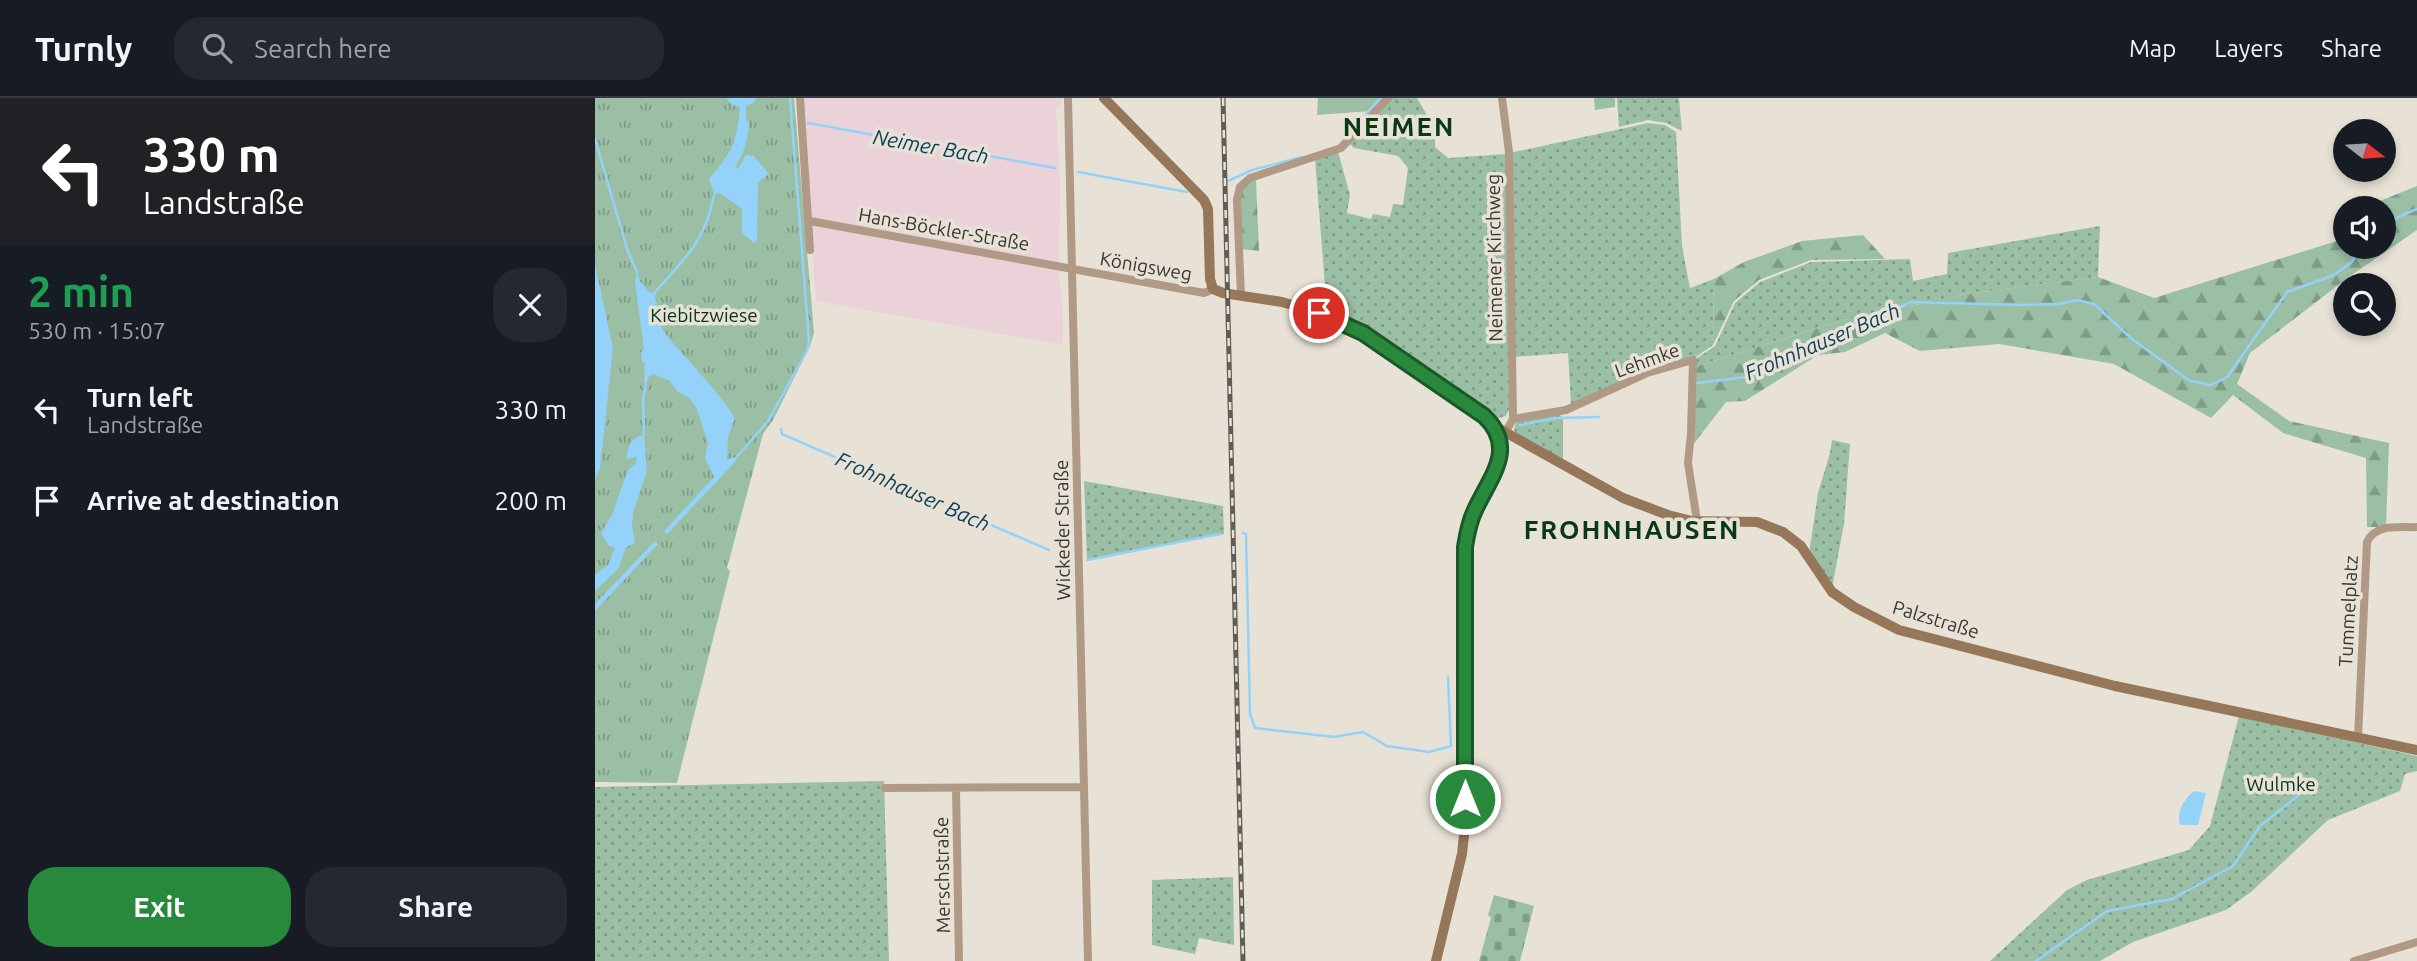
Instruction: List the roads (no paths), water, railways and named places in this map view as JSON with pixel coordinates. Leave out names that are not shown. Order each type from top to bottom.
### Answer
[{"type":"main road","points":[[1104,98],[1204,201],[1208,209],[1210,279],[1218,291]]},
{"type":"main road","name":"Palzstraße","points":[[1218,291],[1299,306],[1329,316],[1363,333],[1505,433],[1623,498],[1668,515],[1697,521],[1757,522],[1783,532],[1801,546],[1832,592],[1899,631],[2115,686],[2417,750]]},
{"type":"main road","points":[[1436,961],[1462,854],[1465,826],[1465,547],[1470,522],[1501,453],[1494,426]]},
{"type":"main road","points":[[1501,453],[1525,444]]},
{"type":"street","points":[[800,98],[810,250]]},
{"type":"street","name":"Wickeder Straße","points":[[1068,98],[1075,564],[1088,961]]},
{"type":"street","points":[[1241,296],[1237,200],[1241,187],[1250,178],[1341,148],[1388,98]]},
{"type":"street","name":"Neimener Kirchweg","points":[[1502,98],[1509,152],[1513,419]]},
{"type":"street","name":"Hans-Böckler-Straße","points":[[810,221],[1072,269]]},
{"type":"street","name":"Königsweg","points":[[1072,269],[1204,293],[1218,291]]},
{"type":"street","name":"Lehmke","points":[[1513,419],[1566,410],[1647,373],[1693,360],[1688,463],[1697,521]]},
{"type":"street","points":[[1505,433],[1513,419]]},
{"type":"street","name":"Tummelplatz","points":[[2358,738],[2367,542],[2371,533],[2378,528],[2417,527]]},
{"type":"street","name":"Merschstraße","points":[[885,788],[1084,787]]},
{"type":"street","name":"Merschstraße","points":[[956,788],[959,961]]},
{"type":"street","points":[[2354,961],[2417,942]]},
{"type":"water","points":[[726,98],[756,98],[755,102],[746,106],[748,135],[735,167],[738,169],[746,155],[754,156],[769,174],[758,182],[757,240],[754,243],[742,233],[742,209],[720,193],[714,194],[709,179],[728,154],[737,131],[740,107],[732,105]]},
{"type":"water","points":[[595,265],[613,348],[600,469],[595,479]]},
{"type":"water","points":[[637,272],[640,281],[650,293],[656,291],[655,300],[664,332],[719,395],[735,418],[728,437],[727,460],[733,457],[736,461],[667,534],[664,531],[714,477],[705,458],[708,443],[697,409],[689,397],[678,392],[670,381],[653,374],[649,376],[646,385],[644,383],[645,363],[642,362],[641,352],[644,349],[635,282]]},
{"type":"water","points":[[644,435],[647,471],[633,513],[635,543],[626,547],[618,569],[595,591],[595,575],[608,565],[615,548],[608,545],[601,533],[612,515],[627,472],[635,465],[637,457],[626,459],[629,446],[633,440]]},
{"type":"water","points":[[655,541],[658,544],[595,611],[595,604]]},
{"type":"water","points":[[2194,791],[2206,793],[2198,825],[2180,825],[2182,806]]},
{"type":"waterway","points":[[735,459],[768,421],[807,351],[809,340],[790,98]]},
{"type":"waterway","name":"Neimer Bach","points":[[1341,143],[1380,98]]},
{"type":"waterway","name":"Neimer Bach","points":[[808,123],[1055,168]]},
{"type":"waterway","points":[[595,139],[627,249],[637,272]]},
{"type":"waterway","name":"Neimer Bach","points":[[1228,181],[1252,170],[1302,157]]},
{"type":"waterway","name":"Neimer Bach","points":[[1078,172],[1187,192]]},
{"type":"waterway","points":[[656,291],[700,236],[714,194]]},
{"type":"waterway","name":"Frohnhauser Bach","points":[[2396,218],[2417,209]]},
{"type":"waterway","name":"Frohnhauser Bach","points":[[1697,383],[1747,377],[1809,346],[1912,302],[2018,305],[2060,304],[2077,300],[2094,304],[2132,339],[2190,381],[2211,385],[2227,377],[2287,292],[2334,275],[2354,259]]},
{"type":"waterway","points":[[644,435],[643,399],[646,385]]},
{"type":"waterway","name":"Frohnhauser Bach","points":[[1520,425],[1557,418],[1599,417]]},
{"type":"waterway","name":"Frohnhauser Bach","points":[[781,429],[782,434],[1049,550]]},
{"type":"waterway","name":"Frohnhauser Bach","points":[[1243,533],[1246,534],[1250,714],[1255,728],[1334,737],[1363,732],[1387,746],[1429,752],[1451,746],[1448,677]]},
{"type":"waterway","name":"Frohnhauser Bach","points":[[1087,560],[1220,534]]},
{"type":"waterway","points":[[2036,961],[2107,911],[2172,899],[2233,866],[2260,826],[2304,791]]},
{"type":"railway","points":[[1223,98],[1243,961]]},
{"type":"district","name":"NEIMEN","points":[[1399,126]]},
{"type":"district","name":"FROHNHAUSEN","points":[[1632,529]]},
{"type":"park label","name":"Kiebitzwiese","points":[[704,315]]},
{"type":"park label","name":"Wulmke","points":[[2281,784]]}]
